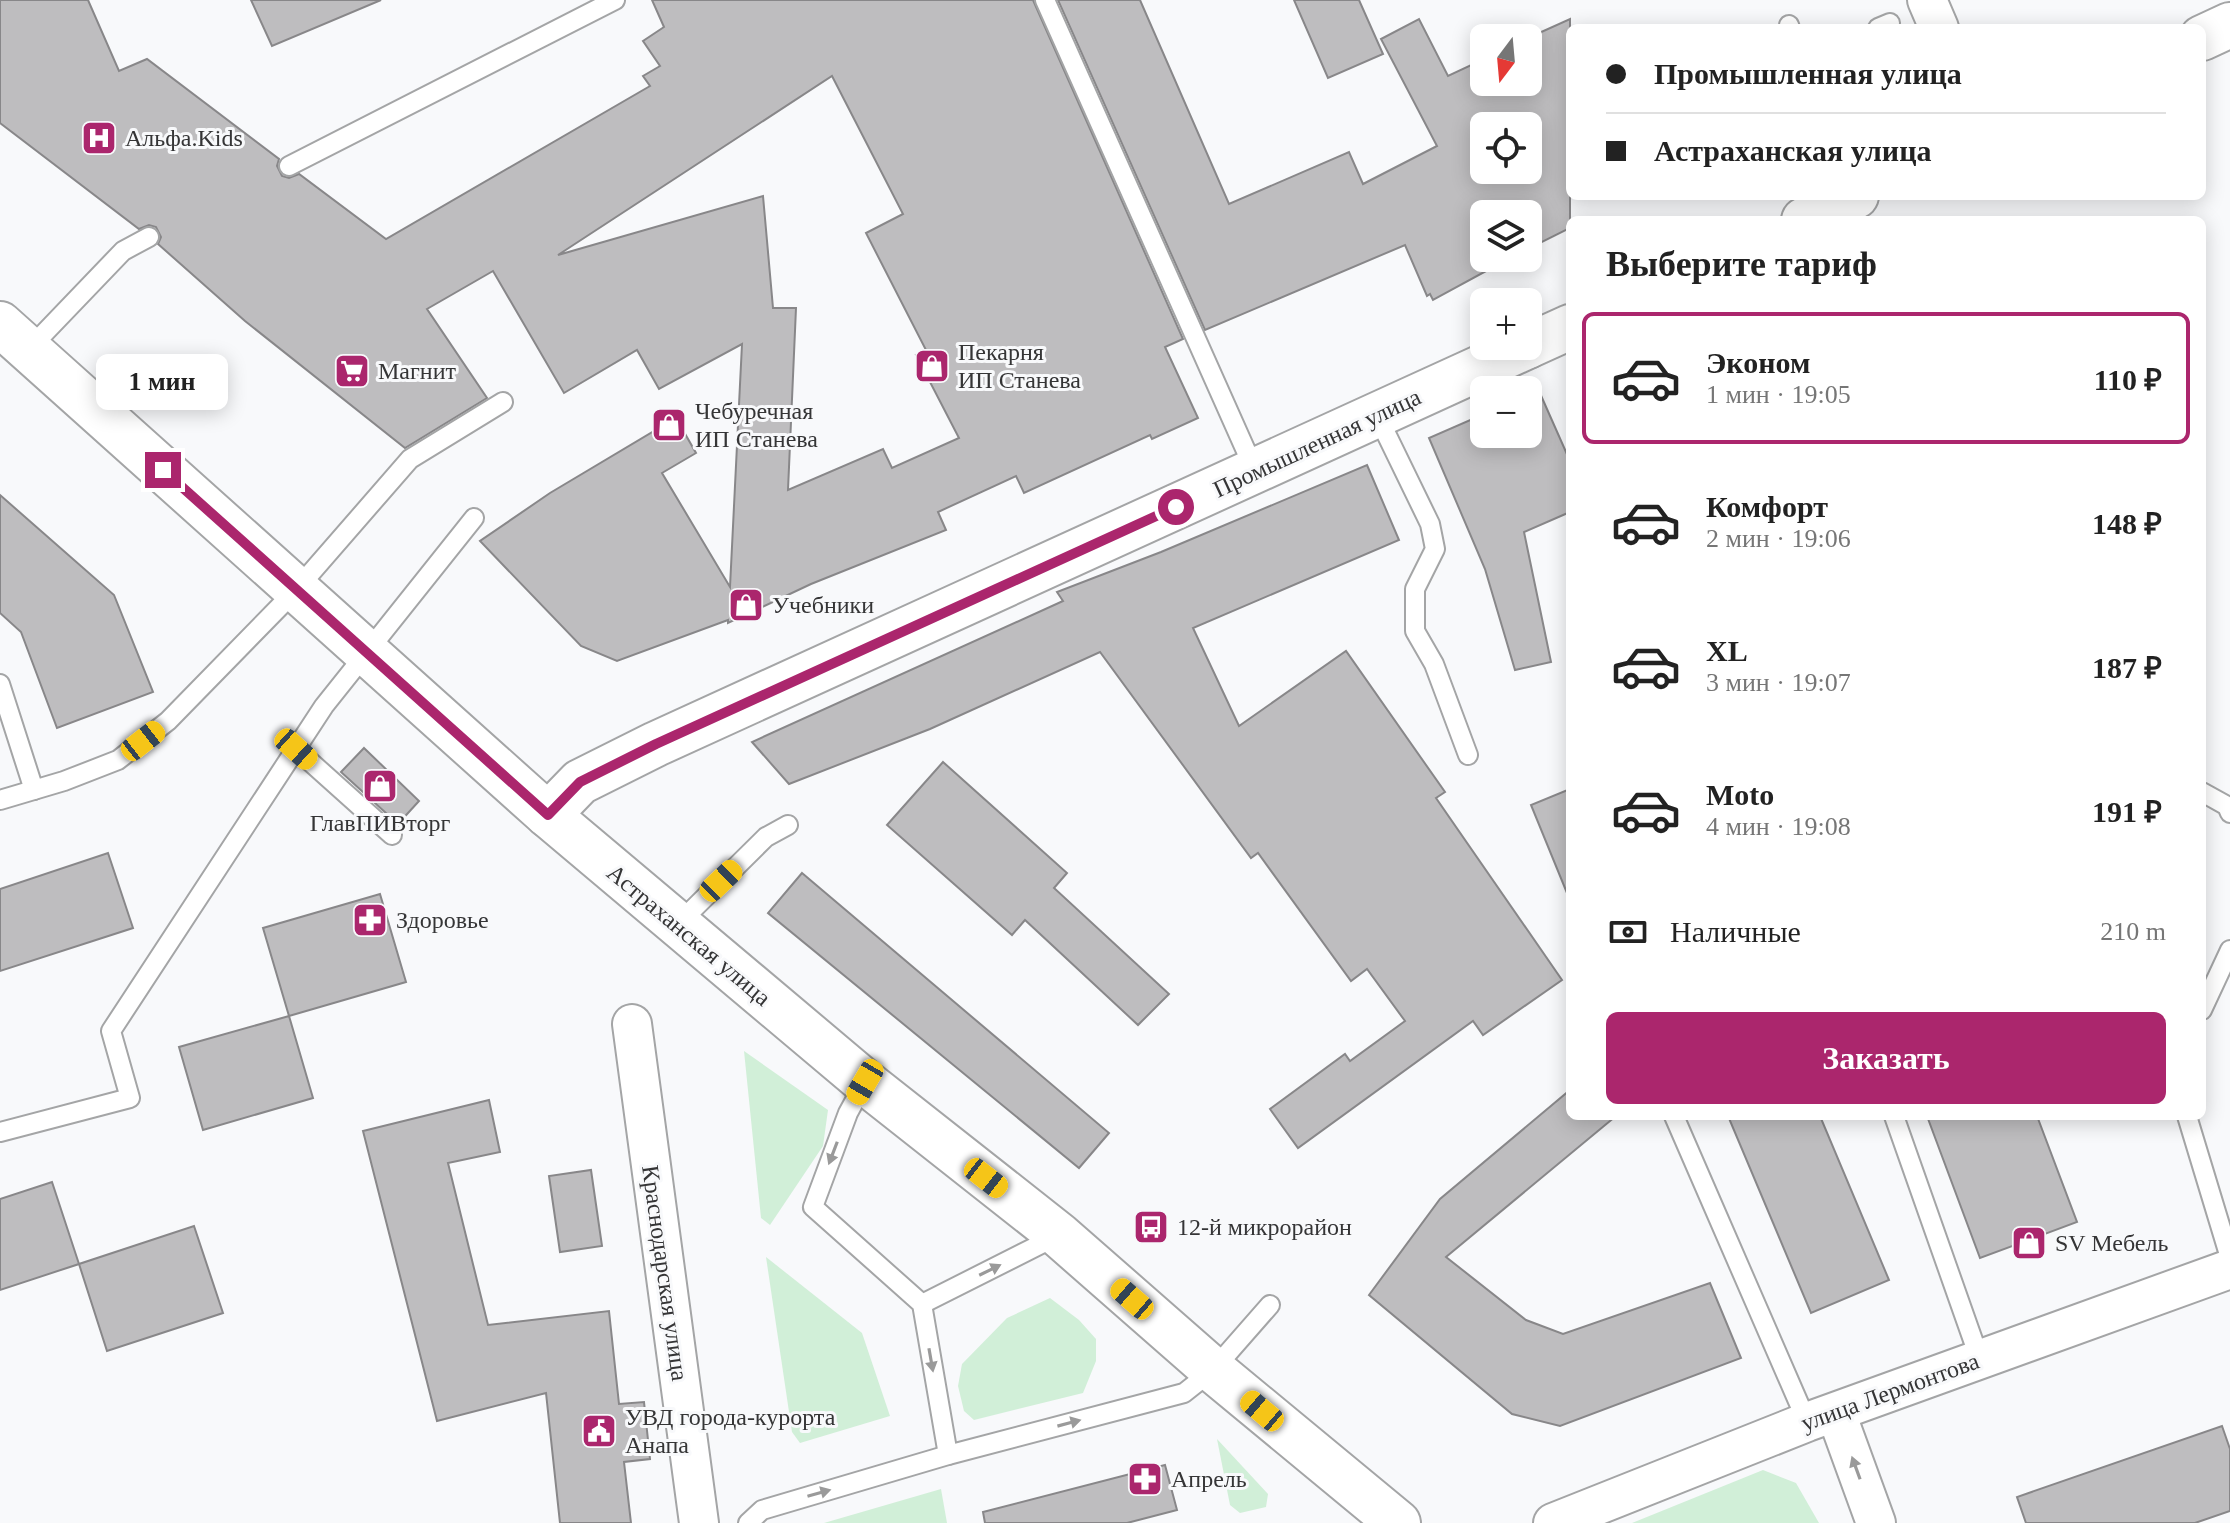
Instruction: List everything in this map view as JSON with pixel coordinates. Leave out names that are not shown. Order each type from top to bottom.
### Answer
[{"type":"street","points":[[1927,0],[1937,24]]},
{"type":"street","points":[[2206,36],[2230,25]]},
{"type":"street","points":[[1813,216],[1847,200]]},
{"type":"street","name":"Промышленная улица","points":[[1542,340],[1566,329]]},
{"type":"street","name":"Астраханская улица","points":[[14,336],[548,815],[865,1082],[1059,1235],[1213,1370],[1398,1523]]},
{"type":"street","name":"Промышленная улица","points":[[548,815],[580,782],[656,744],[1497,360]]},
{"type":"street","name":"Краснодарская улица","points":[[632,1024],[699,1523]]},
{"type":"street","name":"улица Лермонтова","points":[[1553,1523],[1821,1417],[2230,1269]]},
{"type":"street","points":[[1821,1417],[1876,1523]]},
{"type":"lane","points":[[289,166],[615,0]]},
{"type":"lane","points":[[1045,0],[1255,471]]},
{"type":"lane","points":[[14,336],[123,251],[149,237]]},
{"type":"lane","points":[[0,800],[118,760],[168,721],[296,590],[410,459],[503,402]]},
{"type":"lane","points":[[1377,415],[1430,524],[1435,549],[1415,589],[1415,631],[1434,664],[1468,755]]},
{"type":"lane","points":[[0,1132],[130,1098],[111,1031],[324,706],[474,518]]},
{"type":"lane","points":[[0,684],[34,790]]},
{"type":"lane","points":[[296,749],[392,835]]},
{"type":"lane","points":[[2206,794],[2227,806],[2230,813]]},
{"type":"lane","points":[[677,925],[766,837],[788,825]]},
{"type":"lane","points":[[2206,1001],[2230,950]]},
{"type":"lane","points":[[865,1082],[848,1113],[813,1207],[922,1304],[948,1455]]},
{"type":"lane","points":[[1676,1120],[1821,1417]]},
{"type":"lane","points":[[1895,1120],[1980,1360]]},
{"type":"lane","points":[[2188,1120],[2230,1258]]},
{"type":"lane","points":[[922,1304],[1059,1235]]},
{"type":"lane","points":[[748,1523],[762,1510],[948,1455],[1184,1393],[1213,1370],[1270,1305]]},
{"type":"green space","points":[[744,1051],[828,1110],[823,1146],[770,1225],[761,1218]]},
{"type":"green space","points":[[766,1257],[862,1333],[890,1416],[800,1443],[792,1432]]},
{"type":"green space","points":[[1050,1298],[1079,1320],[1096,1339],[1096,1361],[1083,1393],[974,1420],[964,1411],[958,1386],[962,1364],[1007,1318]]},
{"type":"green space","points":[[1217,1439],[1268,1494],[1266,1507],[1240,1513],[1230,1505]]},
{"type":"green space","points":[[1763,1470],[1796,1483],[1819,1523],[1632,1523]]},
{"type":"green space","points":[[941,1489],[947,1523],[824,1523]]},
{"type":"building","points":[[0,0],[88,0],[119,71],[147,59],[279,159],[277,166],[282,176],[289,178],[299,174],[386,239],[650,86],[643,76],[660,66],[643,41],[664,27],[652,0],[1033,0],[1183,339],[1165,347],[1198,418],[1152,439],[1150,435],[1024,493],[1016,476],[938,512],[946,530],[811,584],[728,623],[728,620],[617,661],[581,646],[480,541],[550,493],[676,418],[696,453],[662,473],[730,587],[742,344],[659,389],[637,350],[564,393],[493,271],[427,309],[487,398],[405,448],[245,321],[158,244],[161,237],[156,227],[149,225],[139,229],[0,123]],"holes":[[[832,76],[903,214],[866,233],[926,350],[916,355],[959,438],[892,468],[883,449],[788,490],[796,308],[773,308],[763,196],[558,255]]]},
{"type":"building","points":[[251,0],[381,0],[272,46]]},
{"type":"building","points":[[1058,0],[1140,0],[1229,204],[1349,152],[1363,184],[1437,146],[1381,39],[1419,19],[1448,76],[1470,66],[1470,96],[1542,96],[1542,32],[1570,19],[1570,24],[1566,24],[1566,200],[1570,200],[1570,216],[1566,216],[1566,230],[1542,242],[1542,200],[1470,200],[1470,272],[1484,272],[1433,300],[1430,294],[1427,296],[1405,245],[1205,330]]},
{"type":"building","points":[[1294,0],[1359,0],[1383,54],[1328,78]]},
{"type":"building","points":[[1542,398],[1566,452],[1566,514],[1524,532],[1551,662],[1515,670],[1485,569],[1429,438],[1470,420],[1470,448],[1542,448]]},
{"type":"building","points":[[1367,465],[1399,540],[1193,628],[1239,726],[1346,651],[1445,792],[1436,798],[1562,980],[1483,1035],[1473,1021],[1298,1148],[1270,1109],[1345,1054],[1350,1061],[1405,1021],[1367,969],[1351,981],[1258,853],[1251,858],[1100,652],[930,729],[789,784],[752,742],[1063,601],[1057,592],[1161,552]]},
{"type":"building","points":[[0,495],[114,595],[153,692],[57,728],[21,632],[0,613]]},
{"type":"building","name":"ГлавПИВторг","points":[[364,748],[419,801],[398,824],[341,772]]},
{"type":"building","points":[[943,762],[1067,873],[1054,888],[1169,994],[1138,1025],[1025,920],[1012,935],[887,825]]},
{"type":"building","points":[[1566,791],[1566,891],[1531,805]]},
{"type":"building","points":[[108,853],[133,928],[0,971],[0,889]]},
{"type":"building","points":[[802,873],[1109,1133],[1079,1168],[768,913]]},
{"type":"building","points":[[380,894],[406,982],[289,1016],[263,928]]},
{"type":"building","points":[[289,1016],[313,1098],[203,1130],[179,1047]]},
{"type":"building","points":[[1566,1093],[1566,1120],[1611,1120],[1446,1257],[1526,1320],[1563,1334],[1710,1283],[1741,1358],[1560,1426],[1512,1414],[1369,1295],[1440,1199]]},
{"type":"building","points":[[489,1100],[500,1152],[448,1163],[488,1325],[609,1311],[619,1404],[644,1402],[650,1459],[624,1462],[631,1523],[560,1523],[546,1393],[437,1421],[363,1131]]},
{"type":"building","points":[[1730,1120],[1822,1120],[1889,1280],[1811,1313]]},
{"type":"building","points":[[1928,1120],[2039,1120],[2077,1222],[1980,1258]]},
{"type":"building","points":[[591,1170],[602,1246],[560,1252],[549,1176]]},
{"type":"building","points":[[52,1182],[79,1264],[0,1290],[0,1199]]},
{"type":"building","points":[[194,1226],[223,1313],[107,1351],[79,1264]]},
{"type":"building","points":[[2222,1426],[2230,1449],[2230,1511],[2195,1523],[2026,1523],[2017,1497]]},
{"type":"building","points":[[1165,1465],[1177,1510],[1127,1523],[985,1523],[983,1512]]},
{"type":"place","name":"Альфа.Kids","points":[[99,138]]},
{"type":"place","name":"Пекарня ИП Станева","points":[[932,366]]},
{"type":"place","name":"Магнит","points":[[352,371]]},
{"type":"place","name":"Чебуречная ИП Станева","points":[[669,425]]},
{"type":"place","name":"Учебники","points":[[746,605]]},
{"type":"place","name":"ГлавПИВторг","points":[[380,786]]},
{"type":"place","name":"Здоровье","points":[[370,920]]},
{"type":"place","name":"12-й микрорайон","points":[[1151,1227]]},
{"type":"place","name":"SV Мебель","points":[[2029,1243]]},
{"type":"place","name":"УВД города-курорта Анапа","points":[[599,1431]]},
{"type":"place","name":"Апрель","points":[[1145,1479]]},
{"type":"route","points":[[163,470],[548,815],[580,782],[656,744],[1176,507]]}]
